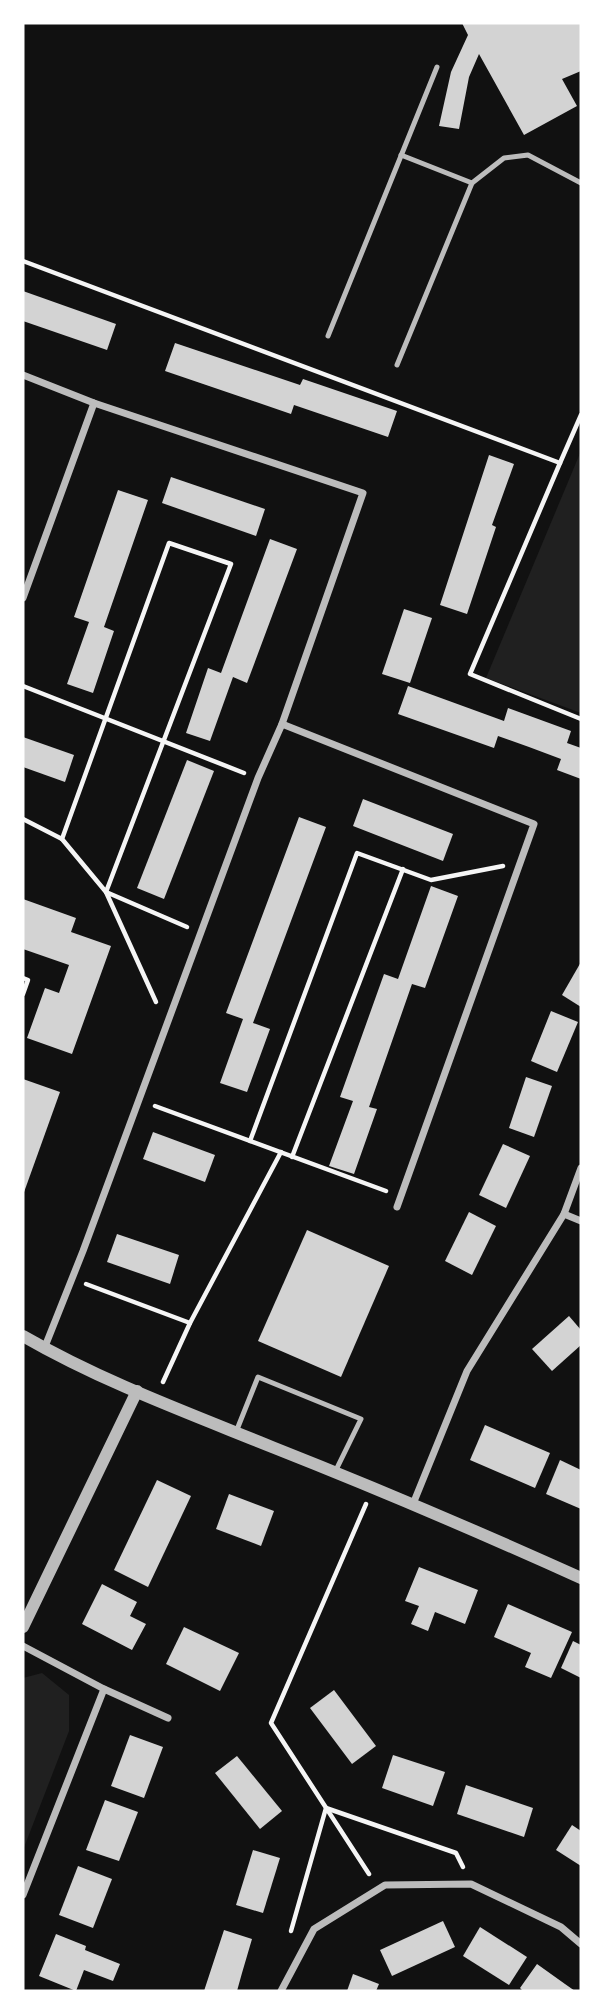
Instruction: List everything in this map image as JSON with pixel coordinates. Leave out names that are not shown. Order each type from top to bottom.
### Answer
[{"type":"street","points":[[23,375],[94,403],[363,493],[282,724],[258,778],[73,1278],[44,1349]]},
{"type":"street","points":[[23,598],[94,403]]},
{"type":"street","points":[[282,724],[534,824],[397,1207]]},
{"type":"street","points":[[413,1504],[467,1371],[564,1214],[581,1168]]},
{"type":"street","points":[[564,1214],[581,1221]]},
{"type":"street","points":[[23,1336],[44,1349],[136,1391],[413,1504],[581,1578]]},
{"type":"street","points":[[23,1626],[136,1391]]},
{"type":"street","points":[[23,1646],[104,1689],[168,1717]]},
{"type":"street","points":[[23,1895],[104,1689]]},
{"type":"street","points":[[281,1991],[314,1929],[385,1885],[471,1884],[561,1927],[581,1944]]},
{"type":"lane","points":[[328,336],[437,67]]},
{"type":"lane","points":[[401,155],[472,183]]},
{"type":"lane","points":[[397,365],[472,183],[504,158],[528,155],[581,183]]},
{"type":"lane","points":[[236,1432],[258,1377],[361,1419],[335,1472]]},
{"type":"path","points":[[23,261],[560,463]]},
{"type":"path","points":[[581,415],[470,674],[581,719]]},
{"type":"path","points":[[62,839],[169,543],[231,564],[106,892]]},
{"type":"path","points":[[23,686],[258,778]]},
{"type":"path","points":[[23,819],[62,839],[106,892],[166,1024]]},
{"type":"path","points":[[250,1141],[357,853],[431,880],[521,862]]},
{"type":"path","points":[[292,1157],[403,869]]},
{"type":"path","points":[[106,892],[200,933]]},
{"type":"path","points":[[23,978],[28,980],[23,994]]},
{"type":"path","points":[[138,1100],[401,1197]]},
{"type":"path","points":[[155,1399],[190,1323],[281,1152]]},
{"type":"path","points":[[73,1278],[190,1323]]},
{"type":"path","points":[[373,1488],[271,1723],[379,1889]]},
{"type":"path","points":[[326,1808],[456,1853],[471,1884]]},
{"type":"path","points":[[289,1937],[326,1808]]},
{"type":"shaded area","points":[[581,451],[581,713],[486,678]]},
{"type":"shaded area","points":[[42,1673],[69,1695],[69,1731],[23,1850],[23,1678]]},
{"type":"building","points":[[462,23],[581,23],[581,71],[562,79],[577,106],[524,135],[479,54],[469,77],[459,129],[439,126],[451,72],[468,35]]},
{"type":"building","points":[[23,291],[116,324],[107,350],[23,321]]},
{"type":"building","points":[[175,343],[300,385],[303,379],[397,411],[388,437],[294,405],[291,414],[165,371]]},
{"type":"building","points":[[489,455],[514,464],[492,525],[496,527],[467,614],[440,605]]},
{"type":"building","points":[[171,477],[265,509],[256,536],[162,503]]},
{"type":"building","points":[[118,490],[148,500],[104,627],[114,631],[93,693],[67,684],[89,622],[74,617]]},
{"type":"building","points":[[270,539],[297,549],[247,683],[233,677],[210,741],[186,733],[208,668],[221,673]]},
{"type":"building","points":[[404,609],[432,618],[410,683],[382,674]]},
{"type":"building","points":[[408,686],[504,721],[508,708],[571,731],[567,743],[581,748],[581,779],[557,770],[561,759],[529,747],[498,736],[494,748],[398,714]]},
{"type":"building","points":[[23,737],[74,755],[65,782],[23,767]]},
{"type":"building","points":[[187,760],[214,771],[164,899],[137,888]]},
{"type":"building","points":[[363,799],[453,834],[443,861],[353,826]]},
{"type":"building","points":[[299,817],[326,827],[253,1023],[270,1029],[247,1092],[220,1083],[243,1019],[226,1013]]},
{"type":"building","points":[[431,886],[458,896],[425,988],[412,984],[369,1107],[377,1109],[354,1174],[329,1166],[353,1101],[340,1097],[384,974],[398,979]]},
{"type":"building","points":[[23,899],[76,918],[71,932],[111,946],[72,1054],[27,1038],[45,988],[59,993],[69,965],[23,949]]},
{"type":"building","points":[[581,962],[581,1007],[562,995]]},
{"type":"building","points":[[551,1011],[578,1022],[557,1072],[531,1061]]},
{"type":"building","points":[[526,1077],[552,1086],[534,1137],[509,1128]]},
{"type":"building","points":[[23,1079],[60,1092],[23,1195]]},
{"type":"building","points":[[153,1132],[215,1155],[205,1182],[143,1159]]},
{"type":"building","points":[[503,1144],[530,1156],[506,1208],[479,1195]]},
{"type":"building","points":[[469,1212],[496,1226],[472,1275],[445,1261]]},
{"type":"building","points":[[307,1230],[389,1266],[341,1377],[258,1341]]},
{"type":"building","points":[[117,1234],[179,1255],[170,1284],[107,1262]]},
{"type":"building","points":[[569,1316],[581,1330],[581,1345],[552,1371],[532,1349]]},
{"type":"building","points":[[485,1425],[550,1453],[535,1488],[470,1460]]},
{"type":"building","points":[[560,1460],[581,1470],[581,1509],[546,1494]]},
{"type":"building","points":[[157,1480],[191,1496],[148,1587],[114,1570]]},
{"type":"building","points":[[229,1494],[274,1511],[261,1546],[216,1529]]},
{"type":"building","points":[[419,1567],[478,1590],[465,1624],[435,1612],[428,1631],[411,1624],[419,1606],[405,1601]]},
{"type":"building","points":[[102,1584],[137,1602],[130,1616],[146,1624],[132,1650],[82,1624]]},
{"type":"building","points":[[508,1604],[572,1632],[551,1678],[525,1667],[531,1653],[494,1637]]},
{"type":"building","points":[[184,1627],[239,1653],[220,1691],[166,1664]]},
{"type":"building","points":[[573,1641],[581,1645],[581,1678],[561,1668]]},
{"type":"building","points":[[334,1690],[376,1746],[352,1764],[310,1708]]},
{"type":"building","points":[[130,1735],[163,1747],[144,1798],[111,1786]]},
{"type":"building","points":[[393,1755],[445,1772],[433,1806],[382,1788]]},
{"type":"building","points":[[237,1756],[282,1811],[260,1829],[215,1773]]},
{"type":"building","points":[[466,1785],[533,1808],[524,1837],[457,1814]]},
{"type":"building","points":[[105,1800],[138,1812],[119,1861],[86,1850]]},
{"type":"building","points":[[572,1825],[581,1831],[581,1866],[556,1850]]},
{"type":"building","points":[[253,1850],[280,1858],[263,1913],[236,1905]]},
{"type":"building","points":[[78,1866],[112,1879],[93,1928],[59,1915]]},
{"type":"building","points":[[443,1921],[455,1947],[392,1976],[380,1950]]},
{"type":"building","points":[[480,1927],[527,1957],[509,1985],[463,1956]]},
{"type":"building","points":[[224,1930],[252,1939],[237,1991],[204,1991]]},
{"type":"building","points":[[56,1934],[86,1946],[85,1950],[120,1964],[113,1981],[84,1970],[76,1991],[39,1976]]},
{"type":"building","points":[[537,1964],[575,1991],[523,1991],[520,1988]]},
{"type":"building","points":[[353,1974],[379,1984],[376,1991],[347,1991]]}]
